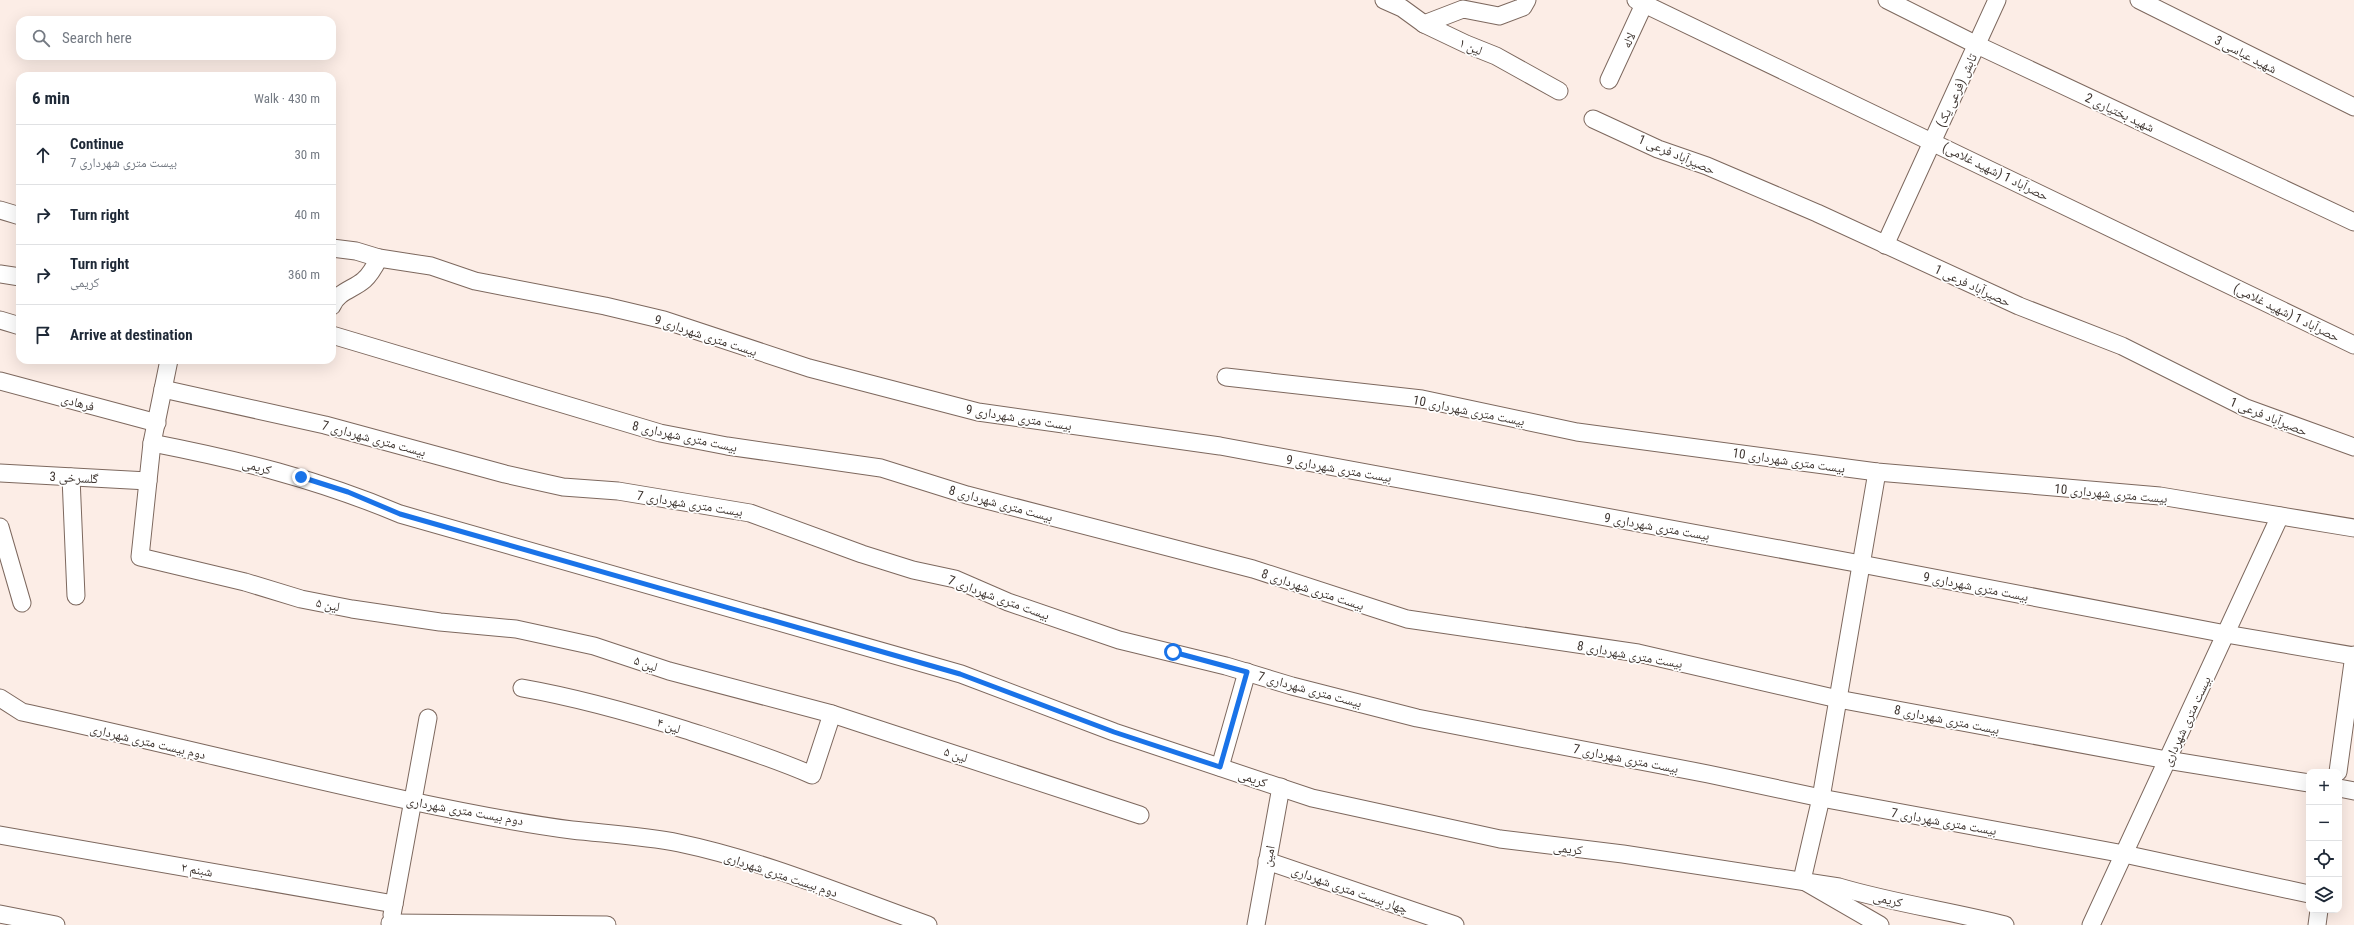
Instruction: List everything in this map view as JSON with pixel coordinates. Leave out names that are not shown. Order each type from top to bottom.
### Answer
[{"type":"street","name":"لین ۱","points":[[1384,0],[1402,8],[1424,24],[1466,44],[1496,56],[1559,91]]},
{"type":"street","points":[[1424,24],[1463,9],[1499,16],[1523,7],[1527,0]]},
{"type":"street","name":"شهید بختیاری 2","points":[[1887,0],[1977,45],[2354,222]]},
{"type":"street","name":"تابش (فرعی یک)","points":[[1885,244],[1997,0]]},
{"type":"street","name":"شهید عباسی 3","points":[[2139,0],[2354,107]]},
{"type":"street","name":"لاله","points":[[1609,80],[1642,1]]},
{"type":"street","name":"حصرآباد 1 (شهید غلامی)","points":[[1642,1],[2354,344]]},
{"type":"street","name":"حصیرآباد فرعی 1","points":[[1593,119],[1658,149],[1707,166],[1817,212],[2019,306],[2122,346],[2246,408],[2354,447]]},
{"type":"street","points":[[0,210],[16,215]]},
{"type":"street","name":"بیست متری شهرداری 9","points":[[336,248],[356,251],[379,258],[431,266],[475,281],[605,306],[664,320],[808,368],[978,412],[1220,446],[1861,564],[2226,634],[2354,656]]},
{"type":"street","points":[[336,298],[364,280],[373,270],[379,258]]},
{"type":"street","points":[[0,274],[16,276]]},
{"type":"street","points":[[0,320],[16,325]]},
{"type":"street","name":"بیست متری شهرداری 8","points":[[336,336],[660,433],[727,446],[881,468],[967,495],[1253,569],[1407,619],[1638,653],[1838,698],[2167,760],[2306,783]]},
{"type":"street","points":[[148,481],[152,443],[168,364]]},
{"type":"street","name":"بیست متری شهرداری 10","points":[[1226,377],[1422,400],[1577,432],[1877,472],[2160,496],[2354,528]]},
{"type":"street","name":"فرهادی","points":[[0,381],[157,423]]},
{"type":"street","name":"بیست متری شهرداری 7","points":[[163,389],[325,425],[505,474],[563,487],[618,491],[750,513],[862,554],[913,570],[955,579],[1008,602],[1119,640],[1247,672],[1417,718],[1722,776],[1821,798],[2124,854],[2306,893]]},
{"type":"street","name":"کریمی","points":[[152,443],[243,462],[301,477],[348,492],[400,514],[960,674],[1114,732],[1312,798],[1500,839],[1623,854],[1802,880],[2005,925]]},
{"type":"street","points":[[1877,472],[1821,798],[1802,880],[1880,925]]},
{"type":"street","name":"گلسرخی 3","points":[[0,473],[148,481]]},
{"type":"street","points":[[70,477],[76,596]]},
{"type":"street","name":"لین ۵","points":[[148,481],[140,557],[245,582],[301,599],[352,609],[440,622],[516,629],[594,646],[669,671],[832,714],[1140,815]]},
{"type":"street","name":"بیست متری شهرداری","points":[[2091,925],[2280,516]]},
{"type":"street","points":[[0,527],[22,603]]},
{"type":"street","points":[[2338,769],[2354,656]]},
{"type":"street","points":[[1220,767],[1247,672]]},
{"type":"street","name":"لین ۴","points":[[522,688],[572,697],[645,716],[780,761],[812,775],[832,714]]},
{"type":"street","name":"دوم بیست متری شهرداری","points":[[0,698],[22,712],[185,748],[246,765],[413,801],[572,830],[621,834],[679,843],[727,855],[820,885],[928,925]]},
{"type":"street","points":[[428,718],[390,924],[607,925]]},
{"type":"street","name":"امین","points":[[1256,925],[1281,788]]},
{"type":"street","points":[[2342,789],[2354,791]]},
{"type":"street","name":"شبنم ۲","points":[[0,835],[394,904]]},
{"type":"street","name":"چهار بیست متری شهرداری","points":[[1267,861],[1455,925]]},
{"type":"street","points":[[2317,925],[2319,913]]},
{"type":"street","points":[[0,914],[56,925]]},
{"type":"route","points":[[301,477],[348,492],[400,514],[753,616],[854,642],[960,674],[1114,732],[1220,767],[1247,672],[1173,652]]}]
